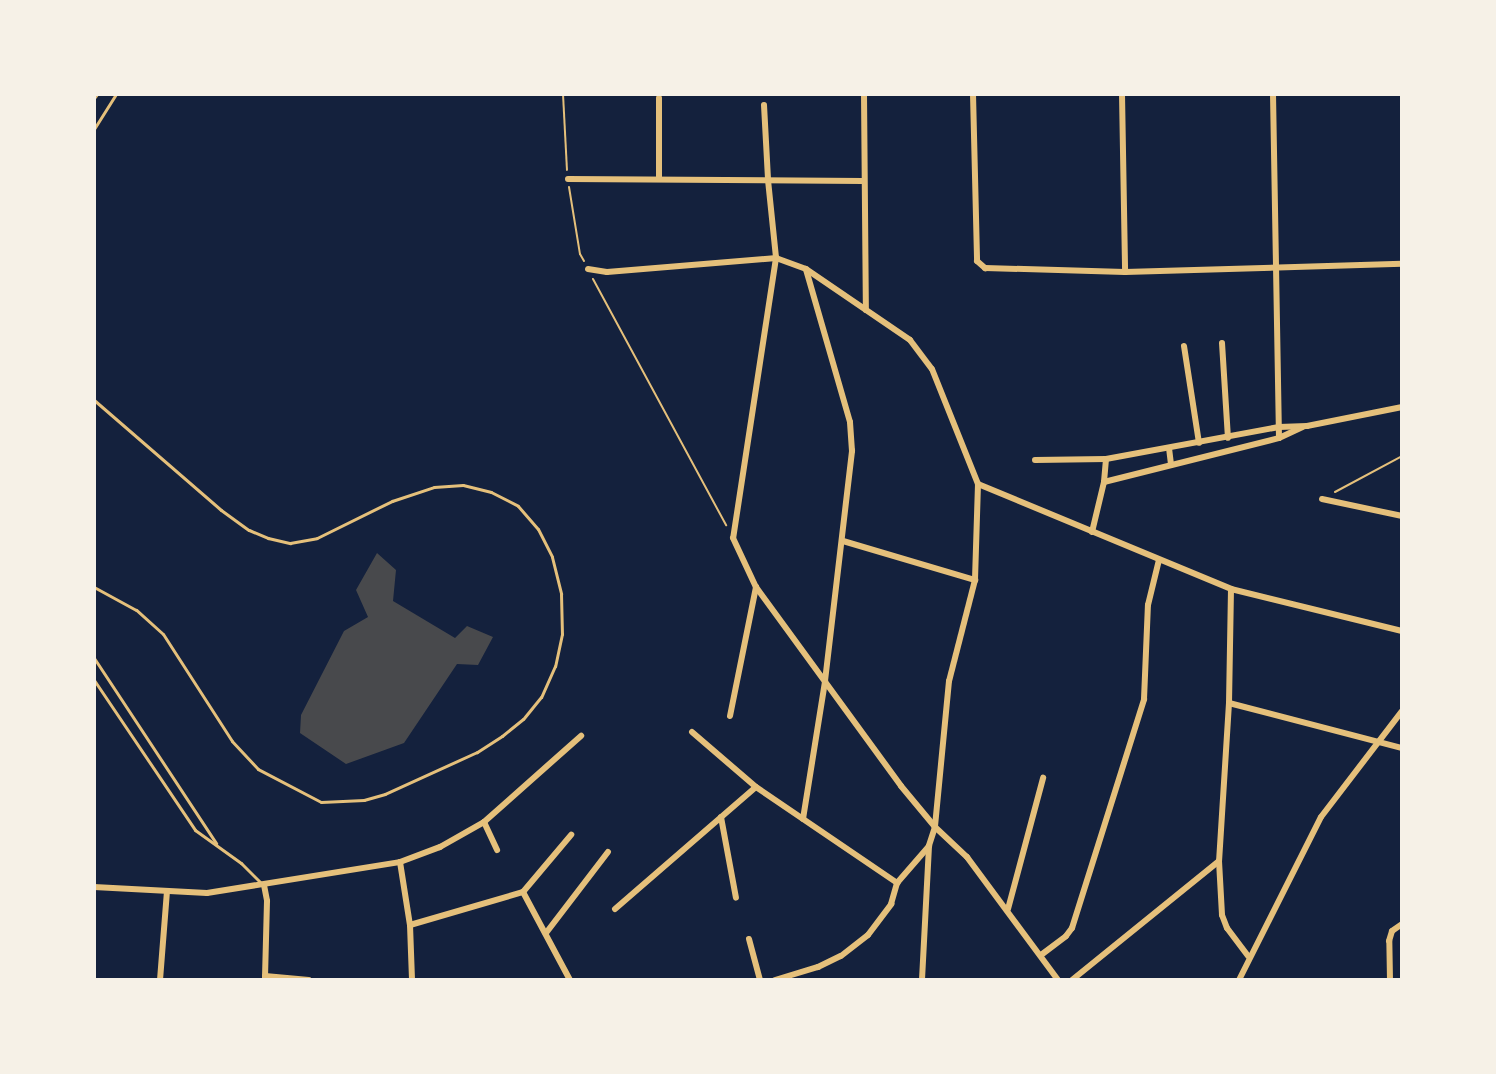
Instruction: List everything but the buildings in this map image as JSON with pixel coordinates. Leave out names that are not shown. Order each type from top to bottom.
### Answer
[{"type":"street","points":[[864,94],[863,181],[866,310]]},
{"type":"street","points":[[973,94],[977,261],[985,268],[1125,272],[1401,264]]},
{"type":"street","points":[[1122,94],[1125,272]]},
{"type":"street","points":[[1273,94],[1279,438]]},
{"type":"street","points":[[659,98],[659,179]]},
{"type":"street","points":[[764,105],[768,180],[776,258],[734,538],[756,587],[901,786],[935,827],[954,842],[1008,909],[1059,980]]},
{"type":"street","points":[[568,179],[863,181]]},
{"type":"street","points":[[588,269],[607,272],[776,258],[806,269],[909,340],[932,369],[978,484],[975,580],[949,681],[935,827],[929,846],[922,980]]},
{"type":"street","points":[[803,819],[825,681],[852,452],[850,422],[806,269]]},
{"type":"street","points":[[1222,343],[1228,438]]},
{"type":"street","points":[[1184,346],[1199,443]]},
{"type":"street","points":[[1035,460],[1106,459],[1279,427],[1307,426],[1401,407]]},
{"type":"street","points":[[1104,482],[1279,438],[1307,426]]},
{"type":"street","points":[[1169,448],[1171,465]]},
{"type":"street","points":[[1092,532],[1104,482],[1106,459]]},
{"type":"street","points":[[978,484],[1231,589],[1401,631]]},
{"type":"street","points":[[1322,499],[1401,516]]},
{"type":"street","points":[[843,541],[975,580]]},
{"type":"street","points":[[1041,955],[1066,936],[1072,928],[1144,699],[1148,605],[1159,560]]},
{"type":"street","points":[[730,716],[756,587]]},
{"type":"street","points":[[1231,589],[1228,703],[1219,861],[1222,915],[1227,928],[1248,956]]},
{"type":"street","points":[[1228,703],[1401,748]]},
{"type":"street","points":[[1239,980],[1248,956],[1321,817],[1380,742],[1401,711]]},
{"type":"street","points":[[692,732],[756,787],[897,883]]},
{"type":"street","points":[[94,888],[199,894],[400,862],[440,847],[484,822],[581,736]]},
{"type":"street","points":[[1008,909],[1043,778]]},
{"type":"street","points":[[615,909],[756,787]]},
{"type":"street","points":[[721,817],[736,898]]},
{"type":"street","points":[[484,822],[497,850]]},
{"type":"street","points":[[410,925],[523,892],[571,835]]},
{"type":"street","points":[[775,980],[833,959],[868,935],[891,904],[897,883],[929,846]]},
{"type":"street","points":[[546,933],[608,852]]},
{"type":"street","points":[[1072,980],[1219,861]]},
{"type":"street","points":[[400,862],[410,925],[412,980]]},
{"type":"street","points":[[264,885],[267,901],[265,978],[309,980]]},
{"type":"street","points":[[160,980],[167,892]]},
{"type":"street","points":[[523,892],[570,980]]},
{"type":"street","points":[[1390,980],[1389,941],[1392,931],[1401,924]]},
{"type":"street","points":[[749,939],[760,980]]},
{"type":"lane","points":[[94,98],[97,94]]},
{"type":"lane","points":[[94,129],[116,94]]},
{"type":"lane","points":[[94,400],[221,510],[249,530],[291,543],[316,538],[392,501],[434,487],[463,485],[491,492],[518,506],[538,529],[552,557],[561,594],[562,634],[555,666],[541,697],[523,719],[502,736],[477,752],[421,780],[364,800],[321,802],[258,770],[232,741],[163,634],[136,610],[95,588]]},
{"type":"lane","points":[[94,658],[217,844]]},
{"type":"lane","points":[[94,680],[195,830],[241,863],[264,885]]},
{"type":"path","points":[[588,269],[734,538]]},
{"type":"path","points":[[1322,499],[1401,456]]}]
